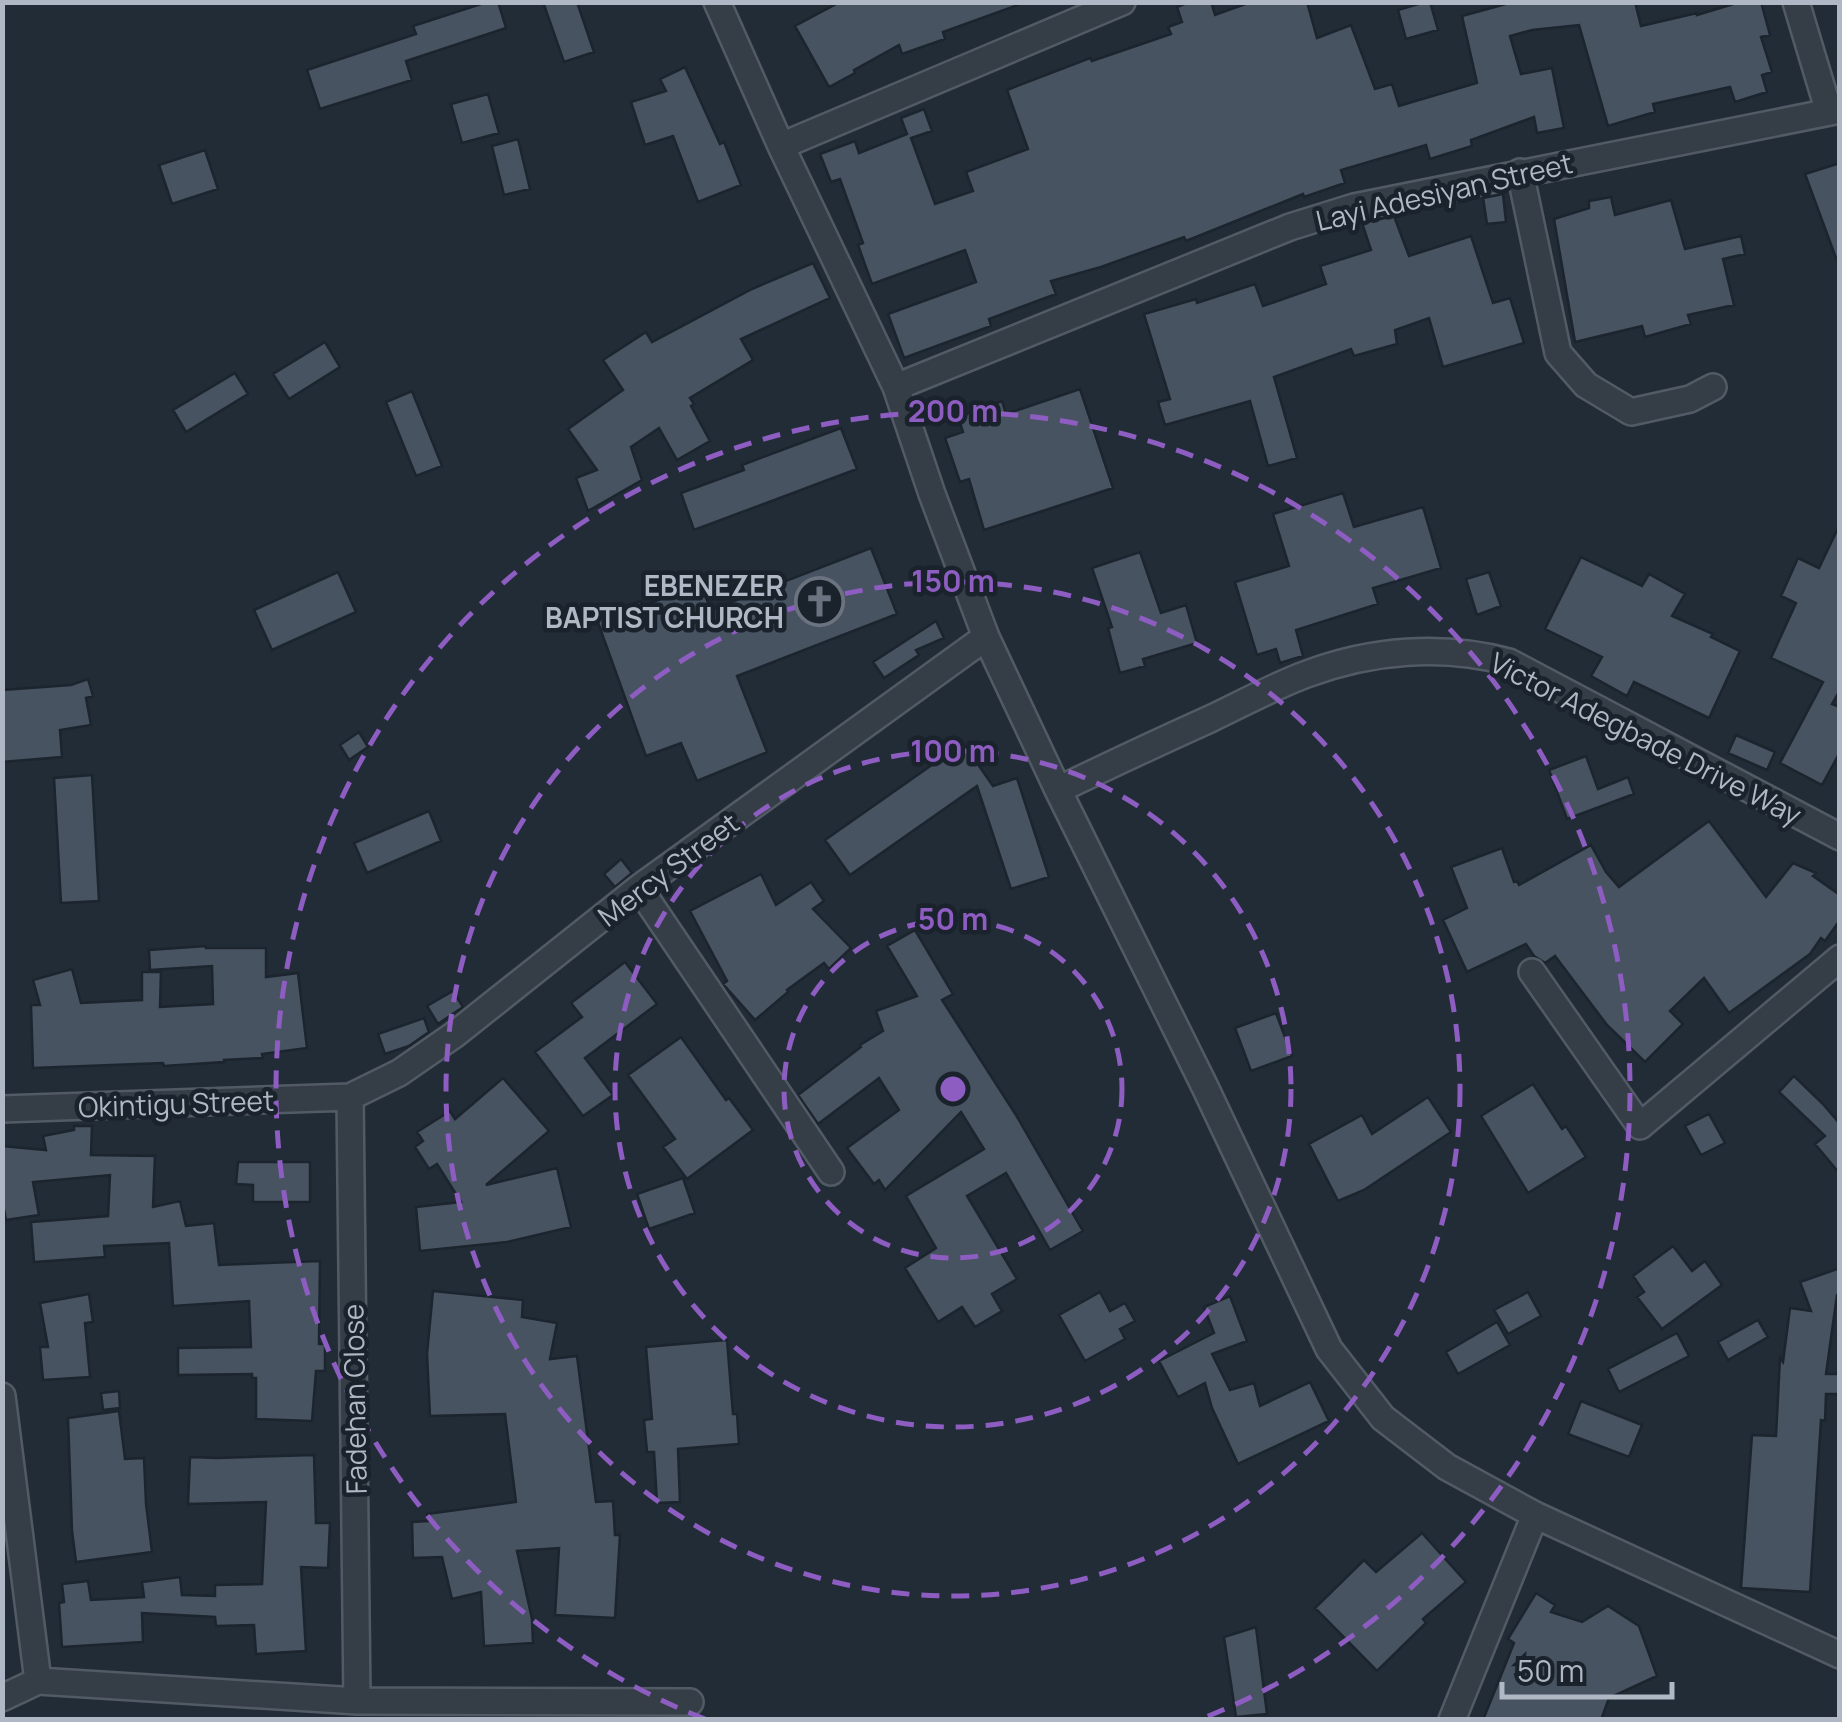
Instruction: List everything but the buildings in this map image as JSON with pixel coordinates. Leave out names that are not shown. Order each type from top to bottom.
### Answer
[{"type":"street","points":[[717,2],[896,387],[986,638],[1328,1349],[1383,1418],[1447,1466],[1535,1515],[1840,1655]]},
{"type":"street","points":[[781,146],[1122,2]]},
{"type":"street","points":[[1796,2],[1834,111]]},
{"type":"street","name":"Layi Adesiyan Street","points":[[896,387],[1290,226],[1354,207],[1834,111]]},
{"type":"street","points":[[1520,172],[1558,353],[1586,385],[1631,412],[1690,400],[1713,387]]},
{"type":"street","name":"Mercy Street","points":[[350,1097],[399,1073],[454,1035],[640,888],[986,638]]},
{"type":"street","name":"Victor Adegbade Drive Way","points":[[1058,790],[1306,674],[1353,660],[1442,650],[1508,662],[1840,837]]},
{"type":"street","points":[[640,888],[831,1172]]},
{"type":"street","points":[[1532,972],[1640,1126],[1840,958]]},
{"type":"street","name":"Okintigu Street","points":[[2,1109],[350,1097]]},
{"type":"street","name":"Fadehan Close","points":[[350,1097],[358,1702]]},
{"type":"street","points":[[2,1396],[38,1680]]},
{"type":"street","points":[[1452,1720],[1535,1515]]},
{"type":"street","points":[[2,1698],[38,1680],[358,1702],[690,1702]]},
{"type":"place","name":"EBENEZER BAPTIST CHURCH","points":[[819,601]]}]
